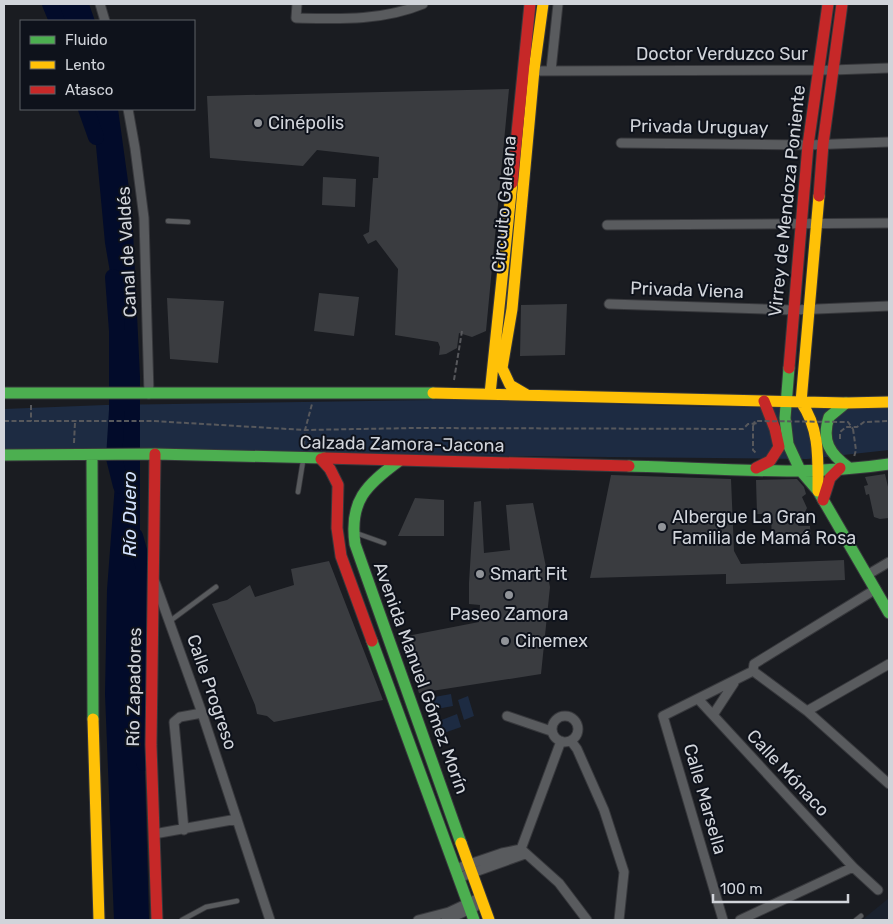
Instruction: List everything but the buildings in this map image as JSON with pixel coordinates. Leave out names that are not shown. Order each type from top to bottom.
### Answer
[{"type":"street","points":[[100,4],[105,20]]},
{"type":"street","points":[[297,4],[296,18],[345,19],[389,15],[423,4]]},
{"type":"street","name":"Circuito Galeana","points":[[527,395],[510,385],[502,368],[512,309],[528,71],[530,4]]},
{"type":"street","name":"Circuito Galeana","points":[[490,394],[528,71],[543,4]]},
{"type":"street","points":[[553,71],[558,4]]},
{"type":"street","name":"Virrey de Mendoza Poniente","points":[[828,4],[808,145],[793,310],[788,402],[785,418],[788,444],[800,470],[821,495],[889,613]]},
{"type":"street","name":"Virrey de Mendoza Poniente","points":[[801,402],[823,144],[842,4]]},
{"type":"street","name":"Doctor Verduzco Sur","points":[[528,71],[832,70],[889,68]]},
{"type":"street","name":"Canal de Valdés","points":[[128,110],[144,218],[147,394]]},
{"type":"street","name":"Privada Uruguay","points":[[620,143],[808,145],[889,142]]},
{"type":"street","points":[[607,225],[889,222]]},
{"type":"street","name":"Privada Viena","points":[[609,304],[793,310],[889,306]]},
{"type":"street","points":[[500,308],[512,309]]},
{"type":"street","points":[[4,393],[451,393],[788,402],[889,402]]},
{"type":"street","points":[[756,468],[770,461],[777,453],[779,447],[775,429],[764,401]]},
{"type":"street","points":[[801,402],[810,414],[819,452],[818,468],[821,495]]},
{"type":"street","points":[[821,495],[830,478],[846,465],[835,458],[830,451],[828,422],[831,414],[846,403]]},
{"type":"street","name":"Calzada Zamora-Jacona","points":[[4,455],[150,455],[800,470],[846,465],[889,464]]},
{"type":"street","points":[[92,455],[93,711],[99,920]]},
{"type":"street","name":"Río Zapadores","points":[[150,455],[153,577],[151,745],[157,920]]},
{"type":"street","name":"Avenida Manuel Gómez Morín","points":[[321,460],[336,476],[340,486],[341,495],[337,529],[341,556],[474,920]]},
{"type":"street","name":"Avenida Manuel Gómez Morín","points":[[398,461],[375,478],[355,503],[352,517],[352,532],[360,561],[472,868],[489,920]]},
{"type":"street","points":[[867,575],[889,562]]},
{"type":"street","name":"Calle Progreso","points":[[153,577],[202,713],[270,920]]},
{"type":"street","points":[[700,700],[736,681],[754,667],[876,589]]},
{"type":"street","points":[[807,711],[889,664]]},
{"type":"street","points":[[754,667],[889,784]]},
{"type":"street","points":[[713,715],[736,681]]},
{"type":"street","name":"Calle Mónaco","points":[[700,700],[853,867],[878,890]]},
{"type":"street","name":"Calle Marsella","points":[[700,700],[663,716],[723,920]]},
{"type":"street","points":[[184,830],[174,722],[180,717],[202,713]]},
{"type":"street","points":[[507,716],[551,731],[561,741],[571,741],[577,735],[578,727],[570,718],[558,719],[551,731]]},
{"type":"street","points":[[523,852],[561,741]]},
{"type":"street","points":[[571,741],[577,748],[604,810],[624,872],[620,920]]},
{"type":"street","points":[[154,834],[237,819]]},
{"type":"street","points":[[457,874],[523,852]]},
{"type":"street","points":[[523,852],[559,883],[587,920]]},
{"type":"street","points":[[740,920],[853,867]]},
{"type":"street","points":[[418,920],[449,912],[482,900]]},
{"type":"street","points":[[446,920],[468,905]]},
{"type":"lane","points":[[168,221],[188,222]]},
{"type":"lane","points":[[298,492],[303,459]]},
{"type":"lane","points":[[352,532],[366,535],[384,543]]},
{"type":"lane","points":[[170,621],[216,586]]},
{"type":"lane","points":[[182,920],[206,907],[237,901]]},
{"type":"lane","points":[[856,920],[861,916]]},
{"type":"path","points":[[451,393],[462,331]]},
{"type":"path","points":[[303,459],[306,430],[315,392]]},
{"type":"path","points":[[30,393],[31,420]]},
{"type":"path","points":[[4,421],[152,422],[306,430],[416,428],[743,429],[748,424],[756,423],[763,426]]},
{"type":"path","points":[[760,454],[753,450],[753,426],[755,421],[848,422],[853,428],[856,450],[855,456],[846,465]]},
{"type":"path","points":[[840,446],[840,432],[846,427],[857,427],[864,422],[889,421]]},
{"type":"path","points":[[74,455],[75,422]]},
{"type":"shaded area","points":[[498,399],[791,408],[889,407],[889,450],[807,459],[4,451],[4,409],[105,405]]},
{"type":"shaded area","points":[[451,694],[453,706],[431,710],[429,698]]},
{"type":"shaded area","points":[[468,696],[474,716],[464,720],[458,700]]},
{"type":"shaded area","points":[[457,714],[461,727],[438,735],[434,723]]},
{"type":"shaded area","points":[[889,898],[889,920],[862,920]]},
{"type":"water","points":[[58,4],[89,4],[95,20],[63,20]]},
{"type":"water","name":"Río Duero","points":[[87,110],[118,110],[132,210],[140,377],[140,603],[149,920],[114,920],[105,694],[107,590],[115,484],[119,381],[116,307],[105,243],[96,146]]},
{"type":"waterway","points":[[50,4],[57,20]]},
{"type":"waterway","points":[[86,110],[96,137]]},
{"type":"waterway","name":"Río Duero","points":[[113,277],[117,331],[117,410],[114,458],[121,486]]},
{"type":"waterway","name":"Río Duero","points":[[135,536],[144,568],[144,763]]},
{"type":"traffic: fast","points":[[789,368],[785,418],[788,444],[800,470],[818,491],[889,613]]},
{"type":"traffic: fast","points":[[4,393],[433,393]]},
{"type":"traffic: fast","points":[[846,403],[829,417],[826,433],[832,452],[849,468]]},
{"type":"traffic: fast","points":[[4,455],[155,454],[324,458]]},
{"type":"traffic: fast","points":[[92,455],[93,719]]},
{"type":"traffic: fast","points":[[399,461],[377,478],[362,495],[355,516],[355,544],[461,843]]},
{"type":"traffic: fast","points":[[629,466],[792,471],[857,468],[889,464]]},
{"type":"traffic: fast","points":[[372,641],[474,920]]},
{"type":"traffic: slow","points":[[527,395],[510,385],[502,368],[512,309],[534,70],[543,4]]},
{"type":"traffic: slow","points":[[490,394],[512,183]]},
{"type":"traffic: slow","points":[[818,491],[818,456],[815,434],[812,423],[801,402],[819,196]]},
{"type":"traffic: slow","points":[[433,393],[846,403],[889,402]]},
{"type":"traffic: slow","points":[[93,719],[99,920]]},
{"type":"traffic: slow","points":[[461,843],[489,920]]},
{"type":"traffic: jam","points":[[512,183],[530,4]]},
{"type":"traffic: jam","points":[[789,368],[808,145],[828,4]]},
{"type":"traffic: jam","points":[[819,196],[823,144],[842,4]]},
{"type":"traffic: jam","points":[[756,468],[770,461],[779,447],[775,429],[764,401]]},
{"type":"traffic: jam","points":[[155,454],[151,745],[157,920]]},
{"type":"traffic: jam","points":[[324,458],[629,466]]},
{"type":"traffic: jam","points":[[321,459],[330,469],[338,485],[337,528],[341,556],[372,641]]},
{"type":"traffic: jam","points":[[823,500],[830,478],[840,468]]},
{"type":"place","name":"Cinépolis","points":[[258,123]]},
{"type":"place","name":"Albergue La Gran Familia de Mamá Rosa","points":[[662,527]]},
{"type":"place","name":"Smart Fit","points":[[480,574]]},
{"type":"place","name":"Paseo Zamora","points":[[509,595]]},
{"type":"place","name":"Cinemex","points":[[505,641]]}]
